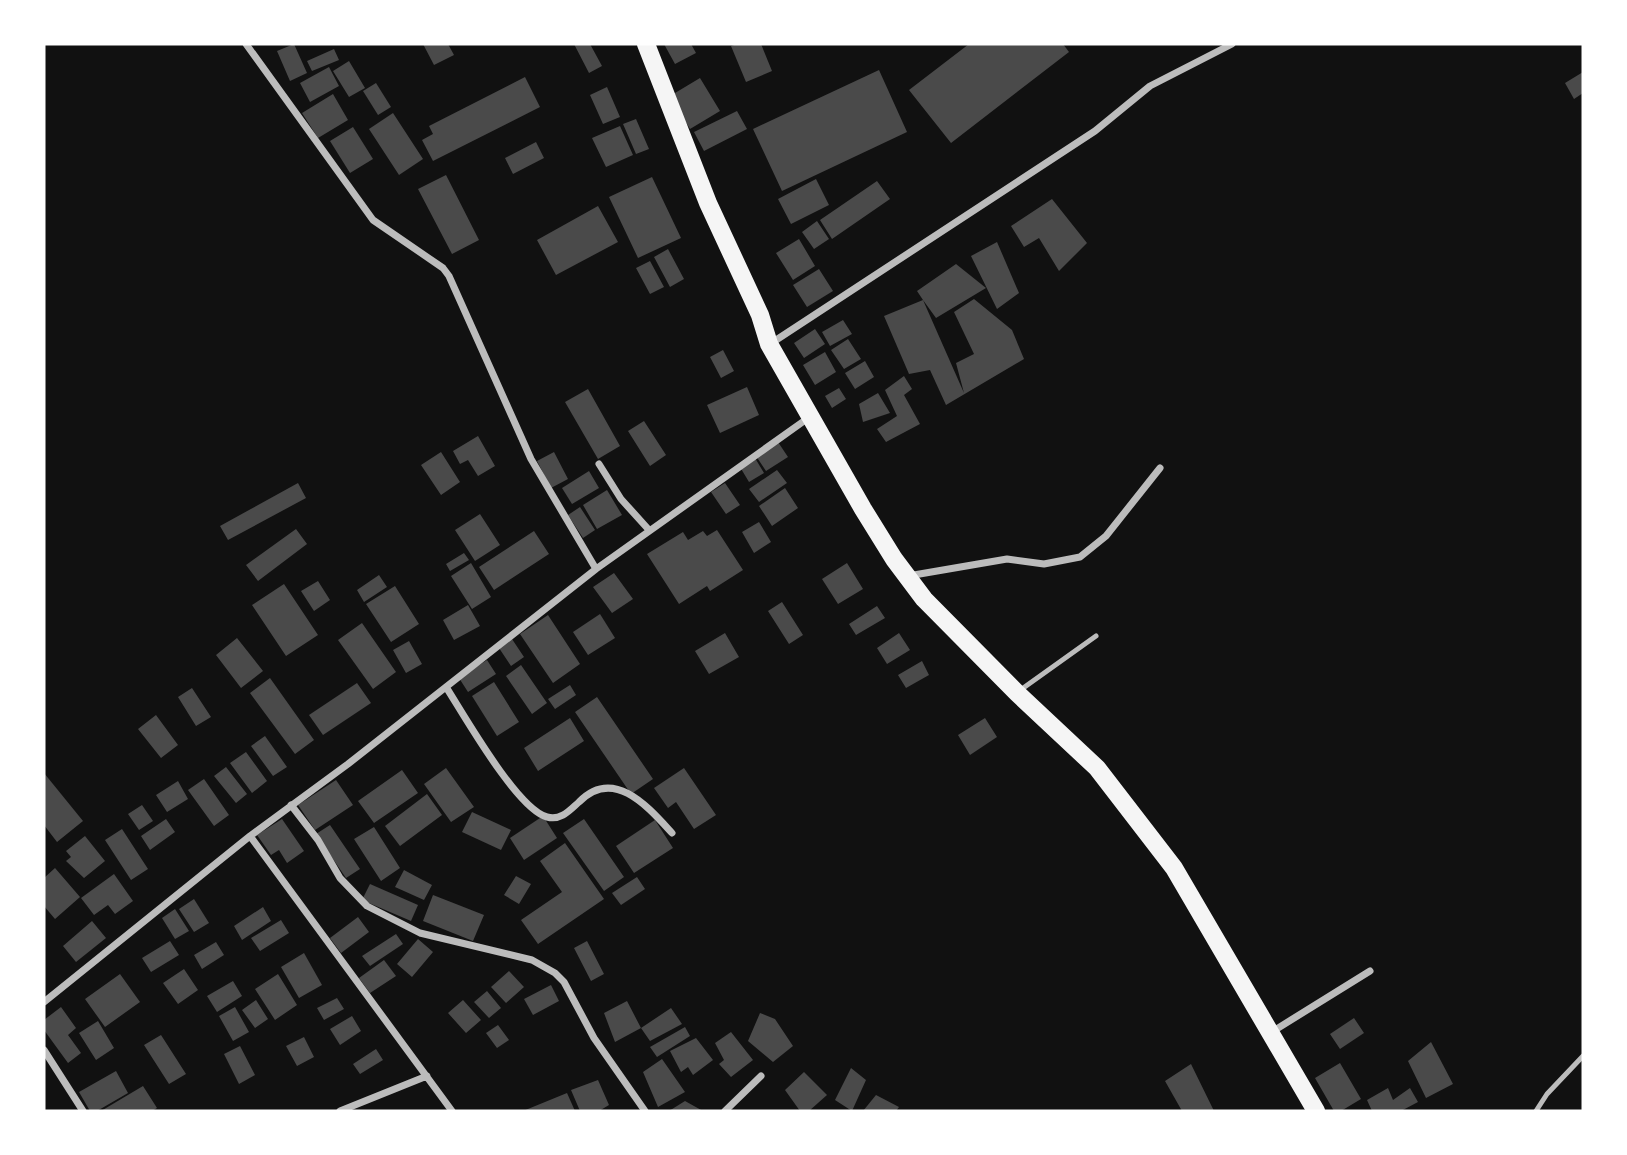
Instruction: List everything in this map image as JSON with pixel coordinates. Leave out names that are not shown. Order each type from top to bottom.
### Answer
[{"type":"highway","points":[[646,44],[708,203],[760,315],[769,344],[863,509],[924,599],[1017,693],[1097,768],[1174,868],[1316,1111]]},
{"type":"street","points":[[246,44],[373,220],[443,268],[449,276],[531,458],[596,569]]},
{"type":"street","points":[[769,344],[1095,131],[1150,86],[1233,44]]},
{"type":"street","points":[[44,1002],[250,836],[596,569],[811,416]]},
{"type":"street","points":[[599,464],[621,499],[649,530]]},
{"type":"street","points":[[907,576],[1007,559],[1045,564],[1080,557],[1106,536],[1160,468]]},
{"type":"street","points":[[446,687],[502,774],[531,807],[542,815],[560,817],[593,792],[619,790],[635,796],[672,834]]},
{"type":"street","points":[[291,805],[318,840],[340,878],[367,906],[420,933],[532,960],[555,973],[564,982],[594,1038],[645,1111]]},
{"type":"street","points":[[250,836],[452,1111]]},
{"type":"street","points":[[1270,1033],[1370,971]]},
{"type":"street","points":[[44,1050],[83,1111]]},
{"type":"street","points":[[340,1111],[426,1076]]},
{"type":"street","points":[[725,1111],[761,1076]]},
{"type":"lane","points":[[1017,693],[1096,636]]},
{"type":"lane","points":[[1535,1111],[1547,1094],[1583,1056]]},
{"type":"building","points":[[294,44],[307,73],[290,81],[277,51]]},
{"type":"building","points":[[423,44],[448,44],[454,55],[434,65]]},
{"type":"building","points":[[574,44],[590,44],[602,66],[589,73]]},
{"type":"building","points":[[664,44],[691,44],[696,53],[675,64]]},
{"type":"building","points":[[761,44],[772,71],[746,82],[731,46]]},
{"type":"building","points":[[969,44],[1063,44],[1069,52],[951,143],[909,90]]},
{"type":"building","points":[[334,49],[339,60],[312,71],[307,61]]},
{"type":"building","points":[[349,61],[365,88],[349,97],[333,71]]},
{"type":"building","points":[[329,67],[339,86],[310,102],[300,83]]},
{"type":"building","points":[[879,70],[907,132],[782,191],[753,129]]},
{"type":"building","points":[[1583,72],[1583,93],[1574,99],[1565,83]]},
{"type":"building","points":[[525,77],[540,107],[433,161],[422,140],[433,134],[429,126]]},
{"type":"building","points":[[700,78],[720,111],[690,129],[670,96]]},
{"type":"building","points":[[376,83],[391,107],[378,115],[363,91]]},
{"type":"building","points":[[607,87],[620,117],[603,124],[590,95]]},
{"type":"building","points":[[333,94],[348,120],[318,138],[302,113]]},
{"type":"building","points":[[737,111],[747,129],[704,151],[694,132]]},
{"type":"building","points":[[393,113],[423,159],[399,175],[369,129]]},
{"type":"building","points":[[636,119],[649,149],[636,154],[623,124]]},
{"type":"building","points":[[620,126],[633,155],[606,167],[592,138]]},
{"type":"building","points":[[353,127],[373,159],[350,173],[330,141]]},
{"type":"building","points":[[536,142],[544,158],[513,174],[505,158]]},
{"type":"building","points":[[446,175],[479,240],[452,254],[418,189]]},
{"type":"building","points":[[652,177],[681,238],[638,258],[609,197]]},
{"type":"building","points":[[816,179],[829,205],[791,224],[778,199]]},
{"type":"building","points":[[877,181],[890,199],[832,239],[820,220]]},
{"type":"building","points":[[1052,199],[1087,243],[1059,271],[1039,238],[1024,247],[1011,226]]},
{"type":"building","points":[[598,206],[618,242],[556,275],[537,240]]},
{"type":"building","points":[[817,221],[829,239],[814,249],[802,232]]},
{"type":"building","points":[[799,239],[815,266],[793,280],[776,253]]},
{"type":"building","points":[[997,242],[1019,293],[997,309],[971,256]]},
{"type":"building","points":[[668,249],[684,279],[670,287],[654,257]]},
{"type":"building","points":[[650,261],[664,287],[650,294],[636,268]]},
{"type":"building","points":[[956,264],[986,288],[936,318],[917,291]]},
{"type":"building","points":[[819,269],[833,291],[807,307],[793,285]]},
{"type":"building","points":[[974,299],[1012,330],[1024,359],[946,405],[930,370],[909,374],[884,316],[923,300],[964,393],[956,363],[974,354],[954,312]]},
{"type":"building","points":[[843,320],[852,334],[830,346],[822,332]]},
{"type":"building","points":[[815,329],[825,344],[804,358],[794,343]]},
{"type":"building","points":[[848,339],[861,359],[844,369],[831,350]]},
{"type":"building","points":[[723,350],[734,371],[721,378],[710,357]]},
{"type":"building","points":[[825,352],[836,372],[815,385],[803,365]]},
{"type":"building","points":[[865,361],[874,377],[855,389],[845,373]]},
{"type":"building","points":[[904,376],[912,389],[904,395],[920,424],[886,442],[877,429],[897,416],[885,390]]},
{"type":"building","points":[[747,387],[759,415],[720,433],[707,405]]},
{"type":"building","points":[[839,388],[846,399],[832,408],[825,396]]},
{"type":"building","points":[[588,389],[620,446],[598,459],[565,402]]},
{"type":"building","points":[[878,393],[890,413],[863,422],[859,404]]},
{"type":"building","points":[[644,421],[666,455],[650,466],[628,431]]},
{"type":"building","points":[[478,436],[495,466],[478,476],[468,460],[460,464],[453,451]]},
{"type":"building","points":[[778,442],[788,457],[766,471],[756,456]]},
{"type":"building","points":[[441,452],[460,482],[441,495],[421,465]]},
{"type":"building","points":[[554,452],[568,479],[551,488],[537,461]]},
{"type":"building","points":[[755,458],[764,473],[749,482],[740,467]]},
{"type":"building","points":[[777,470],[787,483],[759,502],[749,489]]},
{"type":"building","points":[[589,471],[599,488],[572,504],[562,488]]},
{"type":"building","points":[[298,483],[306,498],[228,540],[220,526]]},
{"type":"building","points":[[725,483],[740,505],[726,514],[711,492]]},
{"type":"building","points":[[785,488],[798,508],[772,526],[759,506]]},
{"type":"building","points":[[607,490],[622,515],[597,529],[583,505]]},
{"type":"building","points":[[580,507],[595,530],[583,538],[568,515]]},
{"type":"building","points":[[480,514],[500,545],[475,561],[455,530]]},
{"type":"building","points":[[759,522],[771,542],[754,553],[742,532]]},
{"type":"building","points":[[296,529],[307,544],[258,581],[246,565]]},
{"type":"building","points":[[717,530],[743,570],[710,591],[707,586],[679,604],[647,554],[683,532],[688,540],[703,531],[707,536]]},
{"type":"building","points":[[534,531],[549,554],[494,590],[479,567]]},
{"type":"building","points":[[464,553],[469,560],[450,571],[446,564]]},
{"type":"building","points":[[471,563],[491,597],[472,609],[451,576]]},
{"type":"building","points":[[847,563],[863,589],[838,604],[822,579]]},
{"type":"building","points":[[614,573],[633,599],[612,613],[593,587]]},
{"type":"building","points":[[379,575],[387,587],[364,602],[357,590]]},
{"type":"building","points":[[318,581],[330,600],[314,611],[301,591]]},
{"type":"building","points":[[284,584],[318,635],[286,656],[252,605]]},
{"type":"building","points":[[395,586],[419,624],[391,642],[366,604]]},
{"type":"building","points":[[782,602],[803,635],[789,644],[768,611]]},
{"type":"building","points":[[468,605],[480,626],[454,640],[443,620]]},
{"type":"building","points":[[877,606],[885,618],[856,635],[849,624]]},
{"type":"building","points":[[600,614],[615,638],[588,655],[573,632]]},
{"type":"building","points":[[548,615],[580,664],[553,683],[520,634]]},
{"type":"building","points":[[362,623],[396,672],[373,689],[338,640]]},
{"type":"building","points":[[725,633],[739,657],[709,674],[695,651]]},
{"type":"building","points":[[899,633],[910,650],[887,664],[877,648]]},
{"type":"building","points":[[237,638],[263,671],[241,688],[216,655]]},
{"type":"building","points":[[512,639],[524,657],[511,666],[499,648]]},
{"type":"building","points":[[409,641],[422,664],[406,673],[393,650]]},
{"type":"building","points":[[487,660],[496,674],[468,692],[459,678]]},
{"type":"building","points":[[922,661],[929,675],[906,688],[898,675]]},
{"type":"building","points":[[521,665],[547,703],[532,714],[506,676]]},
{"type":"building","points":[[270,678],[314,740],[295,754],[250,693]]},
{"type":"building","points":[[494,682],[519,722],[497,736],[472,696]]},
{"type":"building","points":[[357,683],[371,703],[323,735],[309,715]]},
{"type":"building","points":[[570,685],[576,695],[555,709],[548,699]]},
{"type":"building","points":[[192,688],[211,717],[196,726],[178,697]]},
{"type":"building","points":[[597,697],[653,779],[631,794],[575,712]]},
{"type":"building","points":[[156,715],[178,745],[161,758],[138,729]]},
{"type":"building","points":[[570,718],[584,741],[538,771],[524,748]]},
{"type":"building","points":[[985,718],[997,737],[970,755],[958,735]]},
{"type":"building","points":[[265,736],[287,767],[273,776],[251,746]]},
{"type":"building","points":[[246,752],[267,781],[252,793],[230,763]]},
{"type":"building","points":[[226,767],[247,794],[236,803],[214,776]]},
{"type":"building","points":[[446,768],[474,807],[451,822],[424,784]]},
{"type":"building","points":[[684,768],[716,815],[694,829],[676,802],[668,808],[654,788]]},
{"type":"building","points":[[402,770],[418,793],[374,823],[358,801]]},
{"type":"building","points":[[44,773],[83,821],[57,842],[44,825]]},
{"type":"building","points":[[204,779],[229,815],[214,826],[188,790]]},
{"type":"building","points":[[336,780],[353,805],[315,830],[298,805]]},
{"type":"building","points":[[178,781],[188,799],[167,812],[156,795]]},
{"type":"building","points":[[427,794],[442,815],[400,846],[385,826]]},
{"type":"building","points":[[142,805],[153,821],[139,830],[128,814]]},
{"type":"building","points":[[472,812],[511,830],[501,850],[462,832]]},
{"type":"building","points":[[543,816],[557,838],[524,860],[510,838]]},
{"type":"building","points":[[166,819],[175,832],[150,850],[141,836]]},
{"type":"building","points":[[282,819],[304,851],[287,863],[279,850],[271,855],[257,835]]},
{"type":"building","points":[[584,819],[624,877],[604,891],[563,833]]},
{"type":"building","points":[[655,820],[673,848],[634,873],[616,846]]},
{"type":"building","points":[[330,825],[360,869],[346,878],[316,834]]},
{"type":"building","points":[[374,827],[400,868],[381,881],[354,839]]},
{"type":"building","points":[[122,829],[148,869],[131,880],[105,840]]},
{"type":"building","points":[[85,836],[105,861],[84,878],[66,861],[71,857],[66,851]]},
{"type":"building","points":[[565,843],[604,899],[538,944],[521,920],[562,892],[540,861]]},
{"type":"building","points":[[55,868],[80,897],[55,919],[44,906],[44,878]]},
{"type":"building","points":[[404,870],[432,885],[424,900],[395,887]]},
{"type":"building","points":[[114,874],[133,901],[115,914],[108,905],[94,915],[81,898]]},
{"type":"building","points":[[516,876],[531,884],[519,904],[504,895]]},
{"type":"building","points":[[637,877],[645,889],[621,905],[612,893]]},
{"type":"building","points":[[370,884],[418,905],[411,921],[362,900]]},
{"type":"building","points":[[433,895],[484,915],[473,941],[423,921]]},
{"type":"building","points":[[194,899],[209,923],[194,932],[179,909]]},
{"type":"building","points":[[263,907],[271,921],[242,940],[234,926]]},
{"type":"building","points":[[175,909],[189,931],[175,939],[162,918]]},
{"type":"building","points":[[358,917],[369,932],[341,953],[330,938]]},
{"type":"building","points":[[281,920],[289,933],[260,951],[251,938]]},
{"type":"building","points":[[92,921],[106,938],[76,962],[63,946]]},
{"type":"building","points":[[396,934],[403,944],[370,966],[362,956]]},
{"type":"building","points":[[418,939],[433,952],[412,977],[397,964]]},
{"type":"building","points":[[170,941],[179,955],[151,972],[142,958]]},
{"type":"building","points":[[587,941],[604,974],[591,981],[574,948]]},
{"type":"building","points":[[216,942],[224,955],[202,969],[194,955]]},
{"type":"building","points":[[304,953],[322,985],[299,998],[281,967]]},
{"type":"building","points":[[384,960],[396,976],[370,993],[359,978]]},
{"type":"building","points":[[184,969],[198,990],[178,1004],[163,983]]},
{"type":"building","points":[[509,971],[524,987],[506,1003],[491,987]]},
{"type":"building","points":[[120,974],[140,1002],[105,1027],[85,999]]},
{"type":"building","points":[[278,974],[297,1005],[275,1020],[255,989]]},
{"type":"building","points":[[233,981],[242,996],[217,1012],[207,996]]},
{"type":"building","points":[[551,985],[559,1001],[533,1015],[524,999]]},
{"type":"building","points":[[487,991],[501,1008],[489,1018],[474,1002]]},
{"type":"building","points":[[337,998],[344,1009],[324,1020],[317,1008]]},
{"type":"building","points":[[256,1000],[268,1019],[255,1028],[242,1010]]},
{"type":"building","points":[[463,1000],[481,1020],[466,1033],[448,1013]]},
{"type":"building","points":[[627,1001],[641,1028],[615,1042],[604,1013]]},
{"type":"building","points":[[61,1007],[76,1028],[68,1035],[81,1053],[68,1063],[44,1030],[44,1020]]},
{"type":"building","points":[[235,1007],[249,1032],[233,1041],[219,1016]]},
{"type":"building","points":[[671,1008],[682,1024],[650,1041],[641,1028]]},
{"type":"building","points":[[760,1013],[775,1019],[793,1046],[773,1062],[748,1041]]},
{"type":"building","points":[[352,1016],[361,1031],[340,1045],[330,1029]]},
{"type":"building","points":[[1354,1018],[1364,1033],[1340,1049],[1330,1034]]},
{"type":"building","points":[[98,1021],[114,1048],[96,1060],[79,1033]]},
{"type":"building","points":[[498,1025],[509,1040],[497,1048],[486,1033]]},
{"type":"building","points":[[685,1027],[690,1036],[657,1057],[650,1047]]},
{"type":"building","points":[[731,1032],[753,1060],[731,1077],[719,1064],[724,1060],[715,1043]]},
{"type":"building","points":[[161,1035],[186,1074],[169,1084],[144,1045]]},
{"type":"building","points":[[304,1037],[314,1057],[297,1066],[286,1046]]},
{"type":"building","points":[[696,1038],[713,1060],[693,1075],[688,1067],[681,1072],[670,1051]]},
{"type":"building","points":[[1431,1042],[1453,1084],[1426,1098],[1408,1061]]},
{"type":"building","points":[[240,1046],[255,1075],[239,1084],[224,1054]]},
{"type":"building","points":[[376,1049],[383,1060],[360,1074],[353,1064]]},
{"type":"building","points":[[662,1059],[685,1092],[658,1107],[643,1072]]},
{"type":"building","points":[[1340,1063],[1361,1099],[1341,1111],[1334,1111],[1315,1078]]},
{"type":"building","points":[[1191,1064],[1214,1111],[1182,1111],[1165,1081]]},
{"type":"building","points":[[851,1068],[866,1080],[852,1111],[835,1100]]},
{"type":"building","points":[[116,1071],[128,1093],[97,1111],[90,1111],[79,1092]]},
{"type":"building","points":[[804,1072],[827,1095],[809,1111],[800,1111],[785,1090]]},
{"type":"building","points":[[598,1080],[609,1105],[599,1111],[580,1111],[571,1090]]},
{"type":"building","points":[[143,1086],[157,1108],[152,1111],[101,1111]]},
{"type":"building","points":[[1388,1088],[1393,1100],[1410,1088],[1418,1102],[1401,1111],[1372,1111],[1367,1100]]},
{"type":"building","points":[[567,1093],[575,1111],[523,1111]]},
{"type":"building","points":[[876,1095],[899,1107],[896,1111],[863,1111]]},
{"type":"building","points":[[685,1101],[703,1111],[669,1111]]}]
